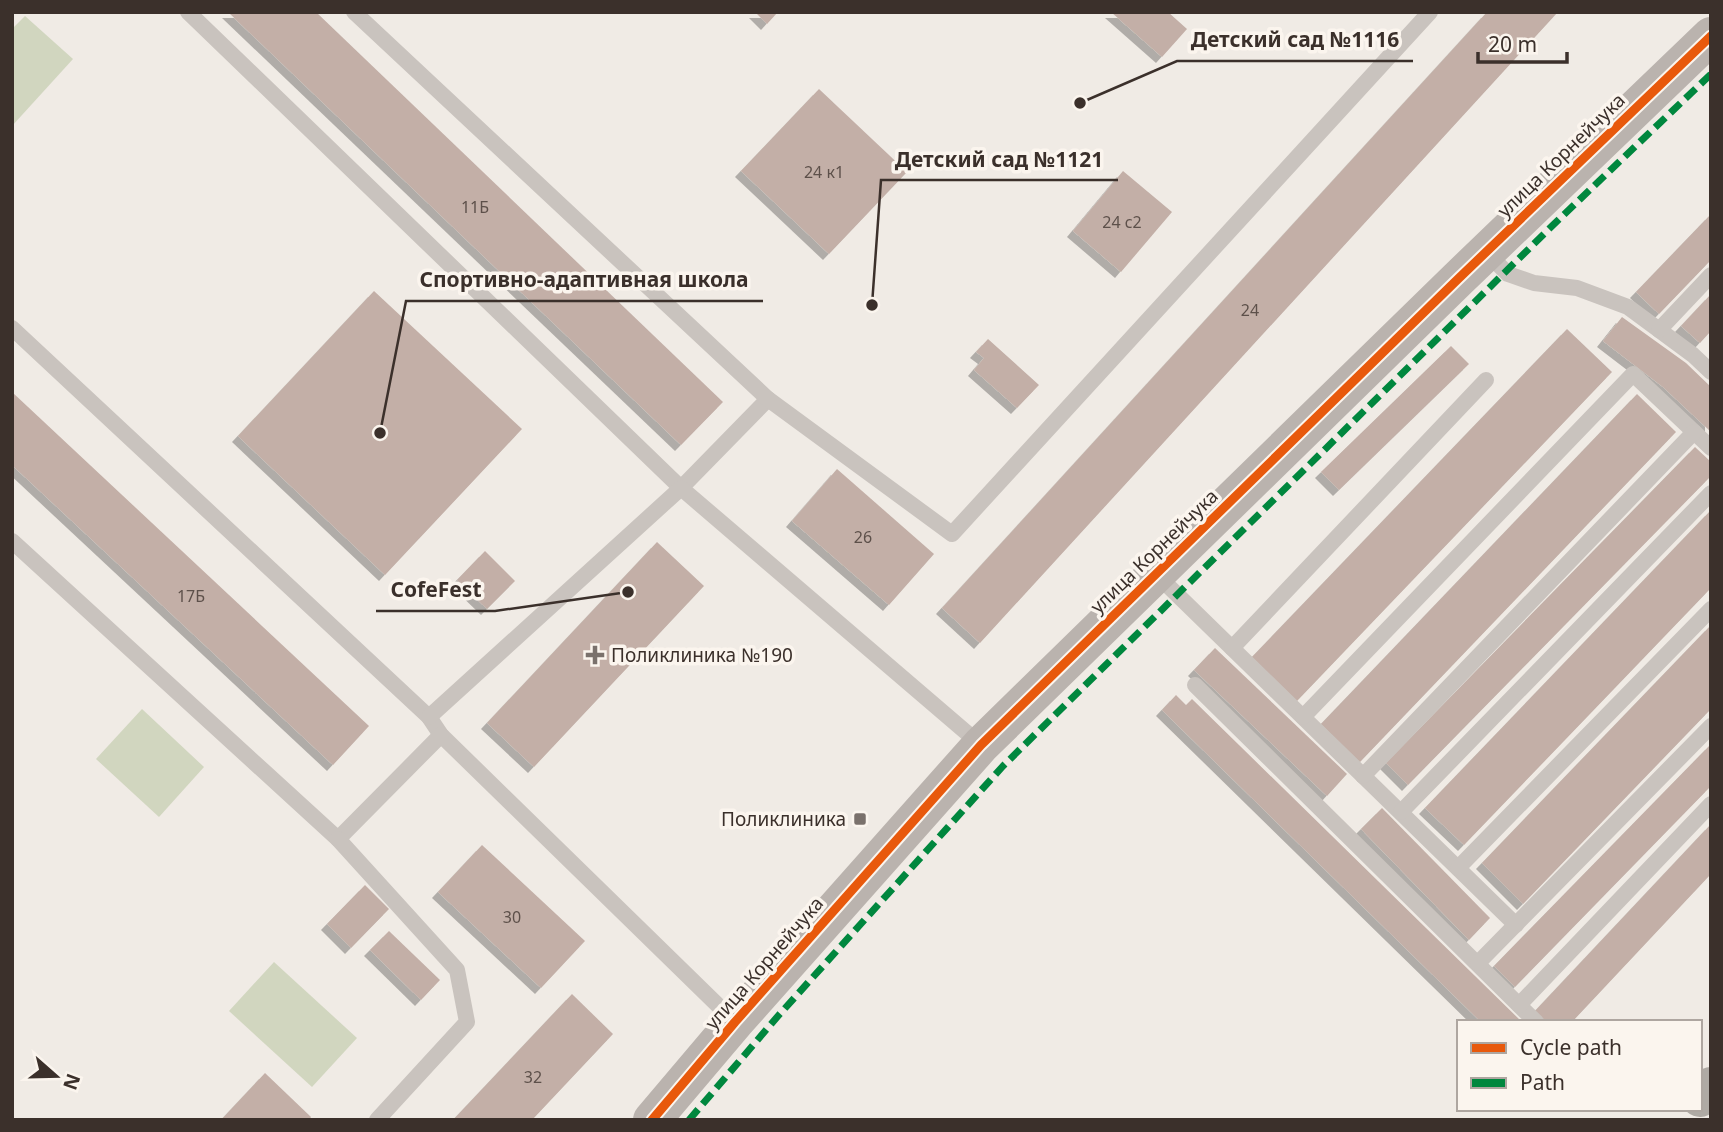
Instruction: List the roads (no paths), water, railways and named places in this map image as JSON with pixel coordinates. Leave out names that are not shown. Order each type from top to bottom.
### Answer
[{"type":"street","name":"улица Корнейчука","points":[[652,1120],[735,1022],[981,745],[1486,251],[1711,36]]},
{"type":"lane","points":[[188,12],[681,488],[981,745]]},
{"type":"lane","points":[[354,12],[768,399],[951,534],[1430,12]]},
{"type":"lane","points":[[1486,251],[1508,274],[1534,283],[1577,288],[1628,307],[1711,372]]},
{"type":"lane","points":[[1659,330],[1711,275]]},
{"type":"lane","points":[[12,328],[429,717],[441,735],[735,1022]]},
{"type":"lane","points":[[1303,717],[1633,374],[1711,448]]},
{"type":"lane","points":[[1232,649],[1486,380]]},
{"type":"lane","points":[[429,717],[681,488],[768,399]]},
{"type":"lane","points":[[1363,776],[1694,432]]},
{"type":"lane","points":[[1401,812],[1711,493]]},
{"type":"lane","points":[[12,541],[338,839],[457,970],[467,1022],[377,1120]]},
{"type":"lane","points":[[1156,574],[1516,925]]},
{"type":"lane","points":[[1458,869],[1711,609]]},
{"type":"lane","points":[[1195,685],[1534,1020]]},
{"type":"lane","points":[[1478,964],[1711,726]]},
{"type":"lane","points":[[338,839],[441,735]]},
{"type":"lane","points":[[1519,1005],[1711,804]]},
{"type":"place","name":"Детский сад №1116","points":[[1080,103]]},
{"type":"place","name":"Детский сад №1121","points":[[872,305]]},
{"type":"place","name":"Спортивно-адаптивная школа","points":[[380,433]]},
{"type":"place","name":"CofeFest","points":[[628,592]]},
{"type":"place","name":"Поликлиника №190","points":[[595,655]]},
{"type":"place","name":"Поликлиника","points":[[860,819]]}]
